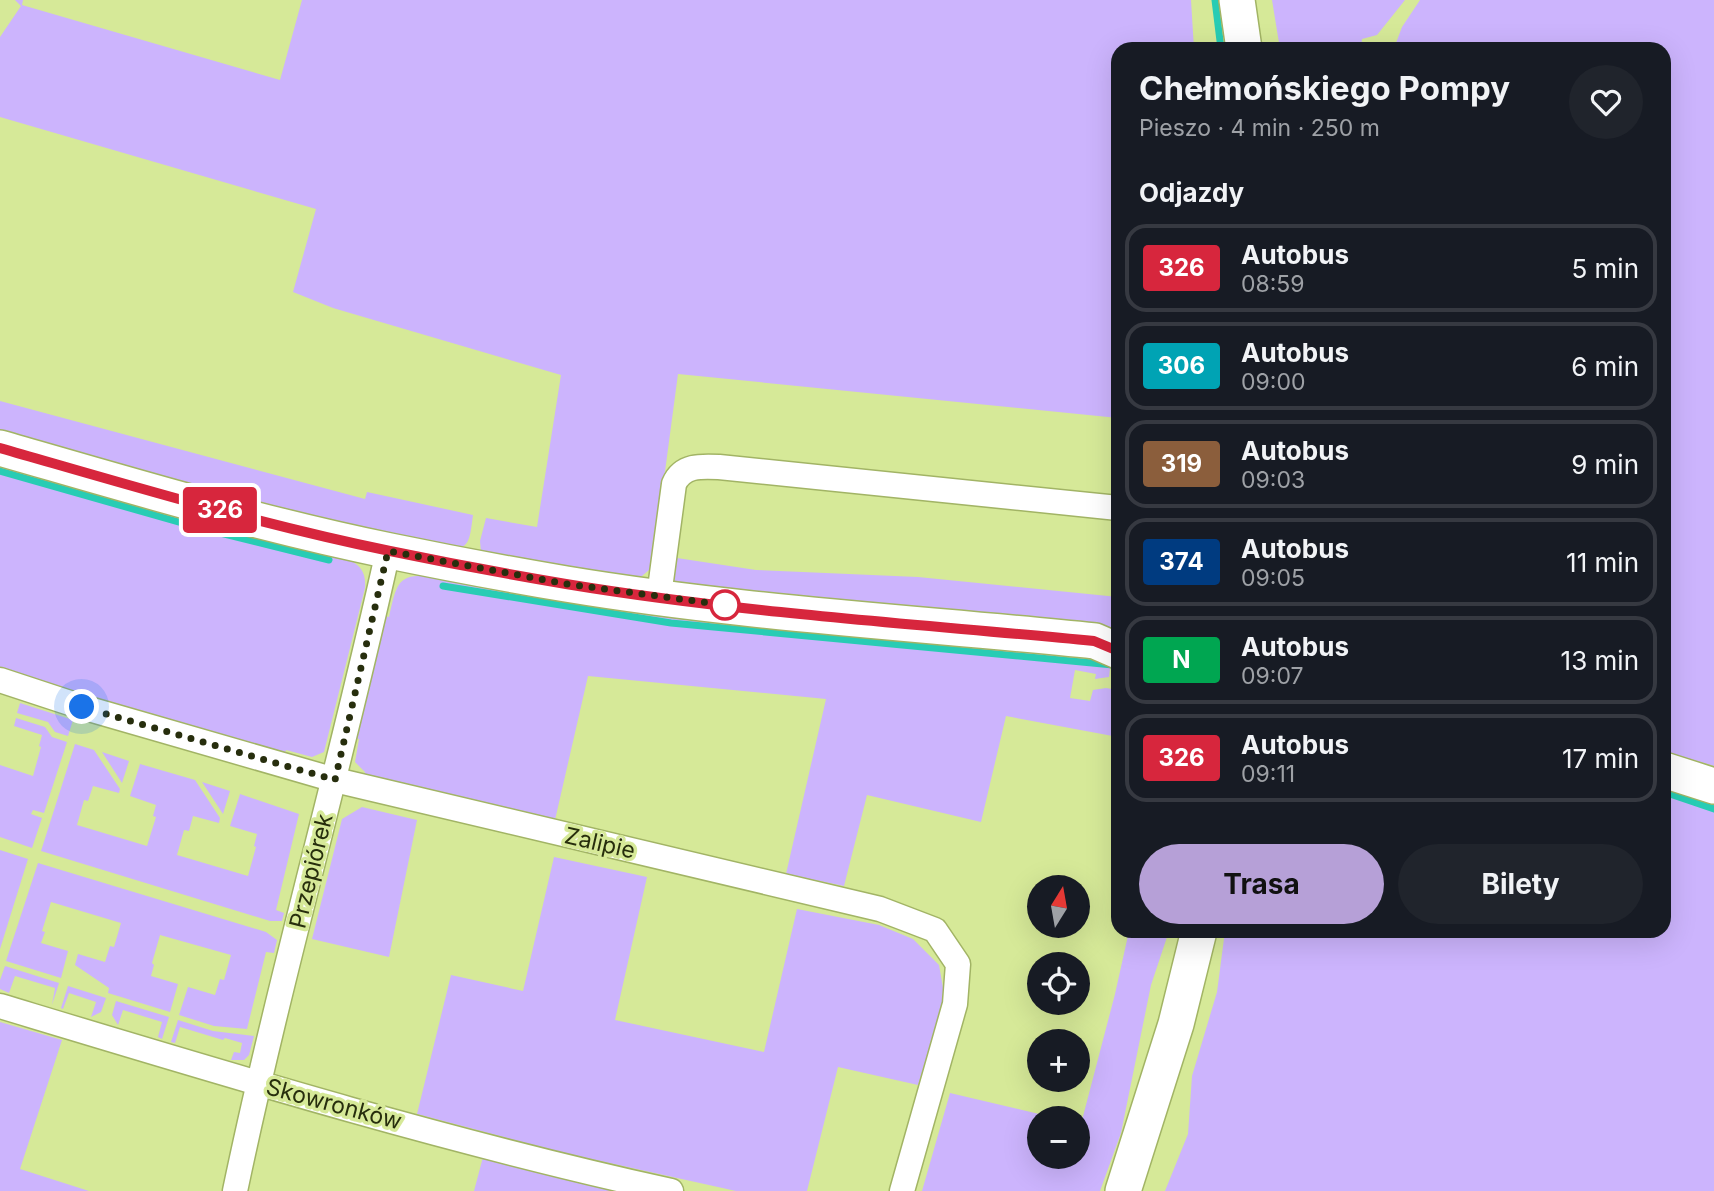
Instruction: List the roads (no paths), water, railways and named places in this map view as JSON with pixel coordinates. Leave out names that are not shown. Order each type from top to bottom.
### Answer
[{"type":"street","points":[[1237,0],[1243,42]]},
{"type":"street","points":[[0,448],[245,517],[388,551],[567,584],[811,615],[1110,643]]},
{"type":"street","points":[[659,596],[674,484],[683,471],[697,467],[719,467],[1111,507]]},
{"type":"street","name":"Przepiórek","points":[[235,1191],[258,1084],[335,780],[388,551]]},
{"type":"street","name":"Zalipie","points":[[0,680],[91,710],[335,780],[880,909],[936,930],[957,964],[955,1004],[902,1191]]},
{"type":"street","points":[[1671,772],[1714,786]]},
{"type":"street","points":[[1123,1191],[1176,1024],[1197,938]]},
{"type":"street","name":"Skowronków","points":[[0,1006],[258,1084],[583,1171],[671,1191]]},
{"type":"waterway","points":[[1215,0],[1220,42]]},
{"type":"waterway","points":[[0,471],[196,527],[329,560]]},
{"type":"waterway","points":[[443,586],[671,623],[1111,665]]},
{"type":"waterway","points":[[1671,794],[1714,809]]}]
